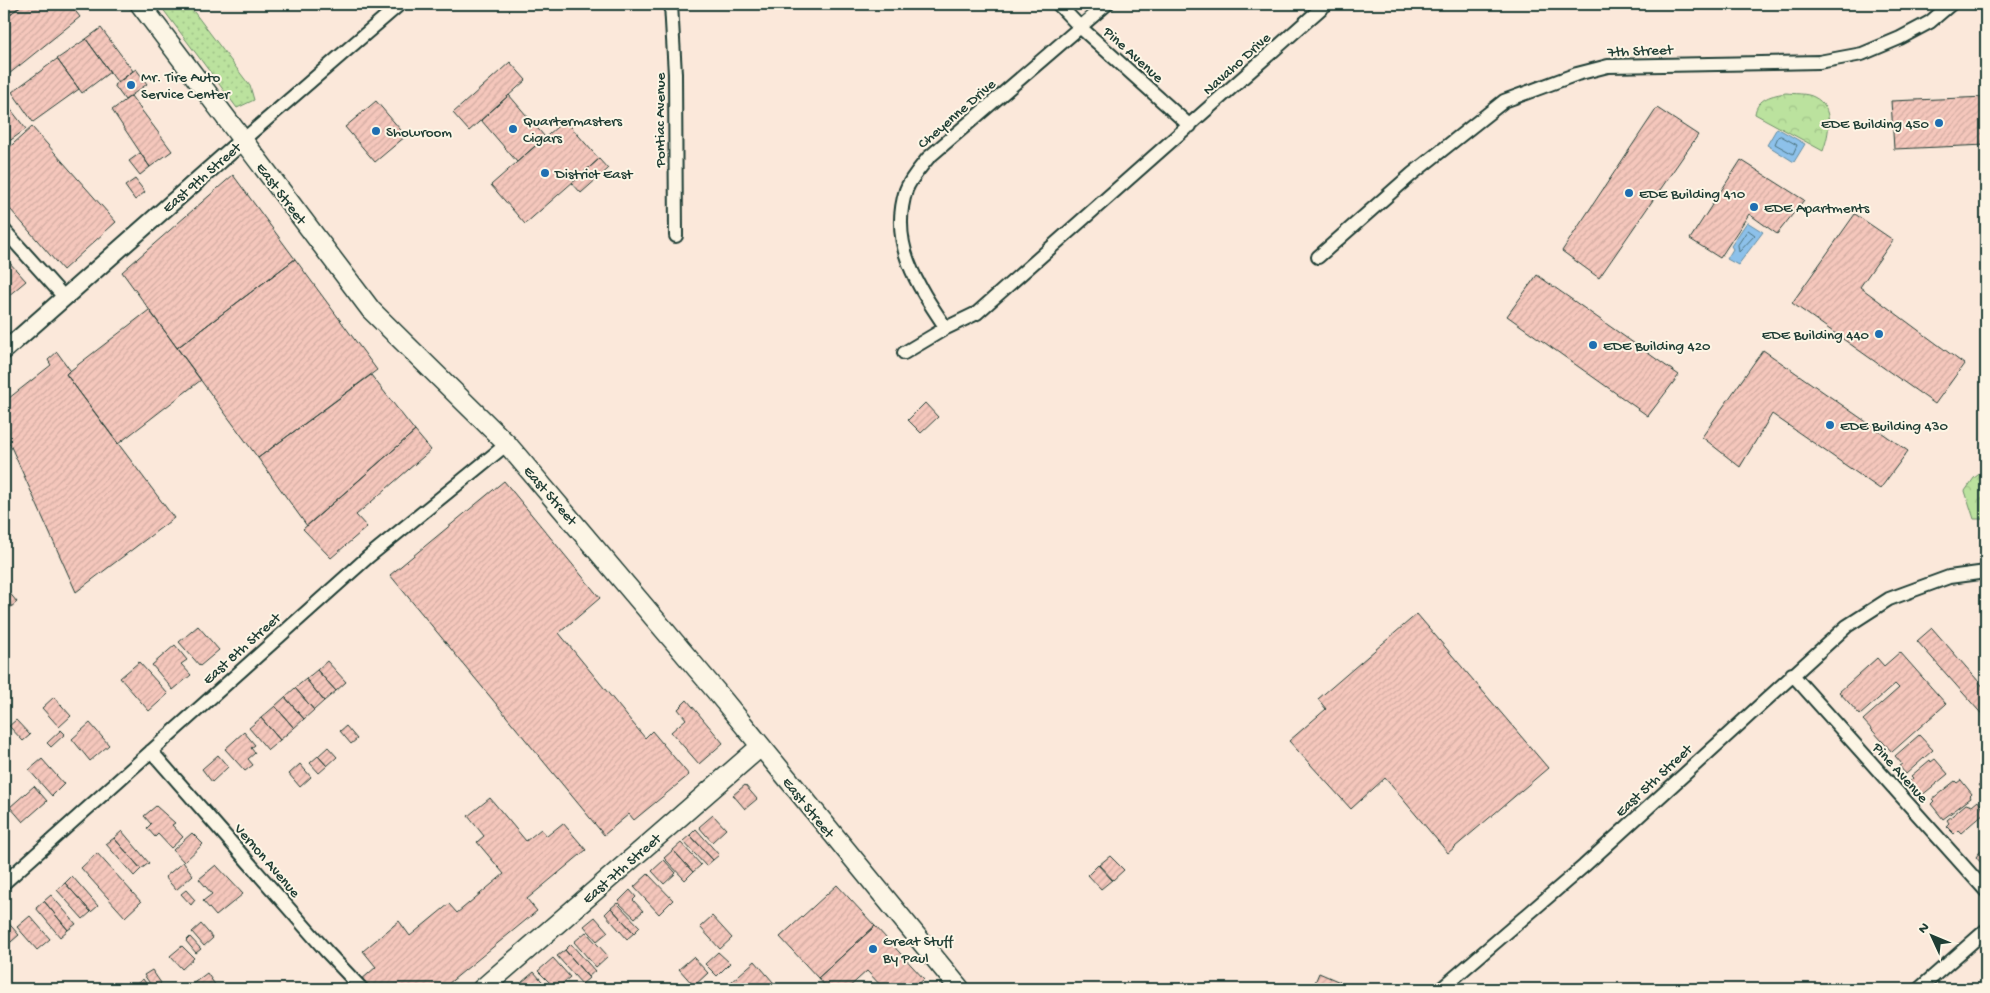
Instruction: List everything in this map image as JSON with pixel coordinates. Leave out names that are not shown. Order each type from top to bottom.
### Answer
[{"type":"main road","name":"East Street","points":[[140,4],[371,310],[507,444],[584,533],[760,747],[953,987]]},
{"type":"main road","name":"East 7th Street","points":[[482,989],[760,747]]},
{"type":"street","name":"East 9th Street","points":[[4,351],[400,4]]},
{"type":"street","name":"Pontiac Avenue","points":[[671,4],[675,74],[676,236]]},
{"type":"street","name":"Pine Avenue","points":[[1058,4],[1080,28],[1190,126]]},
{"type":"street","points":[[1080,28],[1107,4]]},
{"type":"street","name":"Navaho Drive","points":[[1190,126],[1326,4]]},
{"type":"street","name":"7th Street","points":[[1318,257],[1412,174],[1504,101],[1576,74],[1608,66],[1819,62],[1862,54],[1900,38],[1930,22],[1951,4]]},
{"type":"street","name":"Cheyenne Drive","points":[[946,328],[922,292],[906,256],[900,228],[906,188],[928,158],[1080,28]]},
{"type":"street","points":[[904,353],[946,328],[977,313],[1190,126]]},
{"type":"street","points":[[4,230],[64,297]]},
{"type":"street","name":"East 8th Street","points":[[4,883],[368,557],[507,444]]},
{"type":"street","name":"East 5th Street","points":[[1441,989],[1584,866],[1792,674],[1847,626],[1889,599],[1949,577],[1986,572]]},
{"type":"street","name":"Pine Avenue","points":[[1792,674],[1986,892]]},
{"type":"street","name":"Vernon Avenue","points":[[151,751],[327,952],[362,989]]},
{"type":"street","points":[[1919,989],[1986,930]]},
{"type":"green space","points":[[159,4],[188,4],[250,86],[254,100],[237,108]]},
{"type":"green space","points":[[1786,93],[1804,94],[1814,97],[1821,101],[1825,107],[1829,121],[1823,151],[1755,114],[1759,104],[1766,98]]},
{"type":"green space","points":[[1986,469],[1986,519],[1974,519],[1965,491],[1974,478]]},
{"type":"water","points":[[1777,128],[1805,144],[1794,162],[1767,145]]},
{"type":"water","points":[[1747,222],[1763,232],[1738,265],[1727,259],[1733,249],[1731,246]]},
{"type":"building","points":[[4,4],[23,4],[4,19]]},
{"type":"building","points":[[23,4],[70,4],[80,17],[4,78],[4,19]]},
{"type":"building","points":[[101,28],[133,71],[118,83],[86,39]]},
{"type":"building","points":[[86,39],[110,72],[82,93],[57,59]]},
{"type":"building","points":[[57,59],[79,89],[33,122],[12,92]]},
{"type":"building","points":[[510,62],[526,80],[469,131],[453,113]]},
{"type":"building","name":"Mr. Tire Auto Service Center","points":[[136,69],[147,84],[125,100],[114,85]]},
{"type":"building","name":"Quartermasters Cigars","points":[[509,95],[545,137],[517,162],[481,120]]},
{"type":"building","points":[[131,96],[172,151],[150,167],[112,110]]},
{"type":"building","name":"EDE Building 450","points":[[1986,97],[1986,145],[1894,149],[1891,101]]},
{"type":"building","name":"Showroom","points":[[376,101],[406,136],[375,162],[345,127]]},
{"type":"building","points":[[4,103],[26,129],[4,145]]},
{"type":"building","name":"EDE Building 410","points":[[1657,108],[1698,135],[1599,278],[1562,251]]},
{"type":"building","name":"District East","points":[[565,120],[599,159],[525,224],[491,185]]},
{"type":"building","points":[[32,127],[116,222],[63,270],[4,202],[4,152]]},
{"type":"building","points":[[140,153],[150,167],[140,175],[129,161]]},
{"type":"building","points":[[599,159],[608,169],[581,193],[572,183]]},
{"type":"building","name":"EDE Apartments","points":[[1741,160],[1804,200],[1777,234],[1749,214],[1720,258],[1690,239]]},
{"type":"building","points":[[233,175],[295,259],[177,348],[122,272]]},
{"type":"building","points":[[135,179],[145,192],[135,200],[125,186]]},
{"type":"building","name":"EDE Building 440","points":[[1855,214],[1893,240],[1860,287],[1964,364],[1935,404],[1792,303]]},
{"type":"building","points":[[295,259],[377,370],[258,458],[177,348]]},
{"type":"building","points":[[9,262],[26,281],[8,296],[4,291],[4,266]]},
{"type":"building","name":"EDE Building 420","points":[[1537,275],[1679,375],[1648,416],[1507,316]]},
{"type":"building","points":[[149,310],[201,380],[118,444],[66,374]]},
{"type":"building","name":"EDE Building 430","points":[[1763,350],[1908,451],[1880,489],[1772,414],[1740,467],[1702,437]]},
{"type":"building","points":[[57,352],[70,370],[66,374],[174,518],[76,592],[4,431],[4,402],[51,365],[48,360]]},
{"type":"building","points":[[371,375],[415,431],[307,526],[258,458]]},
{"type":"building","points":[[925,403],[938,417],[921,433],[908,420]]},
{"type":"building","points":[[415,431],[431,450],[356,515],[367,527],[331,558],[303,529]]},
{"type":"building","points":[[504,481],[600,598],[559,633],[645,738],[652,731],[689,775],[634,820],[629,814],[604,835],[390,575]]},
{"type":"building","points":[[4,586],[17,602],[4,613]]},
{"type":"building","points":[[1417,614],[1548,768],[1448,853],[1385,778],[1351,809],[1289,741],[1326,709],[1318,699]]},
{"type":"building","points":[[198,626],[219,650],[200,666],[179,642]]},
{"type":"building","points":[[1932,628],[1986,690],[1986,719],[1917,641]]},
{"type":"building","points":[[175,645],[187,660],[181,664],[191,675],[173,690],[152,665]]},
{"type":"building","points":[[1900,652],[1946,704],[1892,752],[1863,720],[1899,688],[1895,684],[1860,715],[1839,692],[1877,658],[1884,666]]},
{"type":"building","points":[[327,661],[346,682],[336,691],[317,670]]},
{"type":"building","points":[[139,662],[168,694],[149,711],[120,678]]},
{"type":"building","points":[[317,670],[336,691],[324,701],[306,679]]},
{"type":"building","points":[[306,679],[324,701],[314,710],[295,688]]},
{"type":"building","points":[[295,688],[314,710],[304,719],[285,697]]},
{"type":"building","points":[[54,697],[71,716],[59,727],[42,708]]},
{"type":"building","points":[[285,697],[304,719],[294,728],[275,706]]},
{"type":"building","points":[[687,700],[723,743],[699,764],[671,732],[686,719],[678,709]]},
{"type":"building","points":[[275,706],[294,728],[280,740],[261,718]]},
{"type":"building","points":[[261,718],[280,740],[268,750],[249,728]]},
{"type":"building","points":[[16,720],[30,735],[23,741],[9,726]]},
{"type":"building","points":[[90,723],[109,745],[90,761],[72,739]]},
{"type":"building","points":[[346,726],[357,739],[351,744],[340,731]]},
{"type":"building","points":[[61,730],[65,734],[51,747],[47,743]]},
{"type":"building","points":[[244,732],[255,745],[251,748],[255,753],[248,759],[253,765],[245,771],[225,749]]},
{"type":"building","points":[[1919,735],[1933,750],[1906,774],[1899,766],[1902,764],[1895,756]]},
{"type":"building","points":[[328,747],[337,757],[327,766],[318,756]]},
{"type":"building","points":[[1986,748],[1986,757],[1983,760],[1978,755]]},
{"type":"building","points":[[218,755],[228,767],[212,782],[202,769]]},
{"type":"building","points":[[318,756],[327,766],[319,773],[310,763]]},
{"type":"building","points":[[42,759],[64,784],[52,796],[29,770]]},
{"type":"building","points":[[1935,759],[1948,774],[1921,796],[1909,782],[1913,778],[1911,776],[1930,760],[1931,762]]},
{"type":"building","points":[[300,764],[311,777],[300,787],[289,774]]},
{"type":"building","points":[[1986,777],[1986,787],[1982,790],[1978,785]]},
{"type":"building","points":[[1961,780],[1972,794],[1971,798],[1943,819],[1931,804],[1934,801],[1932,799],[1955,781],[1957,783]]},
{"type":"building","points":[[745,785],[757,799],[745,809],[733,795]]},
{"type":"building","points":[[34,786],[47,801],[23,822],[10,807]]},
{"type":"building","points":[[490,798],[526,841],[541,829],[547,836],[563,823],[586,850],[527,899],[537,911],[442,989],[369,989],[361,980],[376,967],[363,951],[399,921],[410,936],[449,904],[457,913],[504,874],[477,842],[484,836],[468,816]]},
{"type":"building","points":[[1978,801],[1985,812],[1961,833],[1958,830],[1954,834],[1946,826],[1949,823],[1947,820],[1966,804],[1972,806]]},
{"type":"building","points":[[156,806],[175,823],[172,825],[183,837],[171,848],[158,834],[155,837],[147,828],[151,824],[144,816]]},
{"type":"building","points":[[713,815],[726,829],[712,842],[699,827]]},
{"type":"building","points":[[696,829],[719,855],[713,860],[690,835]]},
{"type":"building","points":[[122,831],[149,863],[141,869],[114,838]]},
{"type":"building","points":[[192,833],[203,844],[184,862],[173,850]]},
{"type":"building","points":[[690,835],[713,860],[706,866],[683,841]]},
{"type":"building","points":[[114,838],[141,869],[134,876],[106,844]]},
{"type":"building","points":[[681,843],[701,865],[693,872],[673,850]]},
{"type":"building","points":[[1986,844],[1986,869],[1976,857]]},
{"type":"building","points":[[673,850],[693,872],[685,880],[664,858]]},
{"type":"building","points":[[97,853],[141,902],[125,917],[81,868]]},
{"type":"building","points":[[1110,856],[1124,870],[1113,880],[1099,865]]},
{"type":"building","points":[[664,860],[676,873],[664,884],[652,871]]},
{"type":"building","points":[[183,862],[193,875],[176,890],[165,877]]},
{"type":"building","points":[[216,865],[243,894],[216,916],[203,901],[212,894],[199,879]]},
{"type":"building","points":[[1098,865],[1112,880],[1101,889],[1088,875]]},
{"type":"building","points":[[648,874],[673,900],[659,914],[634,887]]},
{"type":"building","points":[[72,876],[98,906],[91,912],[65,883]]},
{"type":"building","points":[[65,883],[91,912],[83,919],[57,890]]},
{"type":"building","points":[[837,885],[875,926],[818,978],[780,937]]},
{"type":"building","points":[[186,890],[195,900],[191,905],[181,894]]},
{"type":"building","points":[[630,890],[636,897],[633,900],[643,911],[635,918],[618,902]]},
{"type":"building","points":[[51,895],[76,924],[68,930],[44,901]]},
{"type":"building","points":[[44,901],[68,930],[60,937],[36,908]]},
{"type":"building","points":[[617,903],[640,927],[634,933],[611,908]]},
{"type":"building","points":[[611,908],[634,933],[627,939],[605,914]]},
{"type":"building","points":[[30,916],[50,939],[37,950],[17,927]]},
{"type":"building","points":[[712,916],[732,938],[720,949],[700,927]]},
{"type":"building","points":[[595,917],[608,932],[597,941],[584,926]]},
{"type":"building","points":[[4,918],[19,935],[4,948]]},
{"type":"building","points":[[201,924],[213,938],[204,946],[192,932]]},
{"type":"building","name":"Great Stuff By Paul","points":[[875,926],[924,979],[913,989],[884,989],[867,971],[847,989],[828,989],[818,978]]},
{"type":"building","points":[[586,932],[608,956],[596,967],[574,942]]},
{"type":"building","points":[[190,937],[201,949],[196,953],[186,941]]},
{"type":"building","points":[[571,944],[595,971],[588,977],[565,950]]},
{"type":"building","points":[[182,946],[194,958],[182,969],[170,956]]},
{"type":"building","points":[[565,950],[589,978],[582,984],[557,956]]},
{"type":"building","points":[[718,952],[730,963],[717,976],[705,964]]},
{"type":"building","points":[[693,957],[708,973],[694,986],[679,969]]},
{"type":"building","points":[[553,958],[570,977],[556,989],[538,971]]},
{"type":"building","points":[[755,961],[779,989],[723,989]]},
{"type":"building","points":[[152,970],[161,983],[154,989],[144,975]]},
{"type":"building","points":[[534,972],[547,987],[544,989],[529,989],[522,982]]},
{"type":"building","points":[[207,973],[218,989],[193,989],[191,985]]},
{"type":"building","points":[[1319,973],[1340,982],[1337,989],[1306,989],[1309,983],[1314,985]]},
{"type":"building","points":[[143,979],[150,989],[136,989],[134,986]]},
{"type":"place","name":"Mr. Tire Auto Service Center","points":[[131,85]]},
{"type":"place","name":"EDE Building 450","points":[[1939,123]]},
{"type":"place","name":"Quartermasters Cigars","points":[[513,129]]},
{"type":"place","name":"Showroom","points":[[376,131]]},
{"type":"place","name":"District East","points":[[545,173]]},
{"type":"place","name":"EDE Building 410","points":[[1629,193]]},
{"type":"place","name":"EDE Apartments","points":[[1754,207]]},
{"type":"place","name":"EDE Building 440","points":[[1879,334]]},
{"type":"place","name":"EDE Building 420","points":[[1593,345]]},
{"type":"place","name":"EDE Building 430","points":[[1830,425]]},
{"type":"place","name":"Great Stuff By Paul","points":[[873,949]]}]
